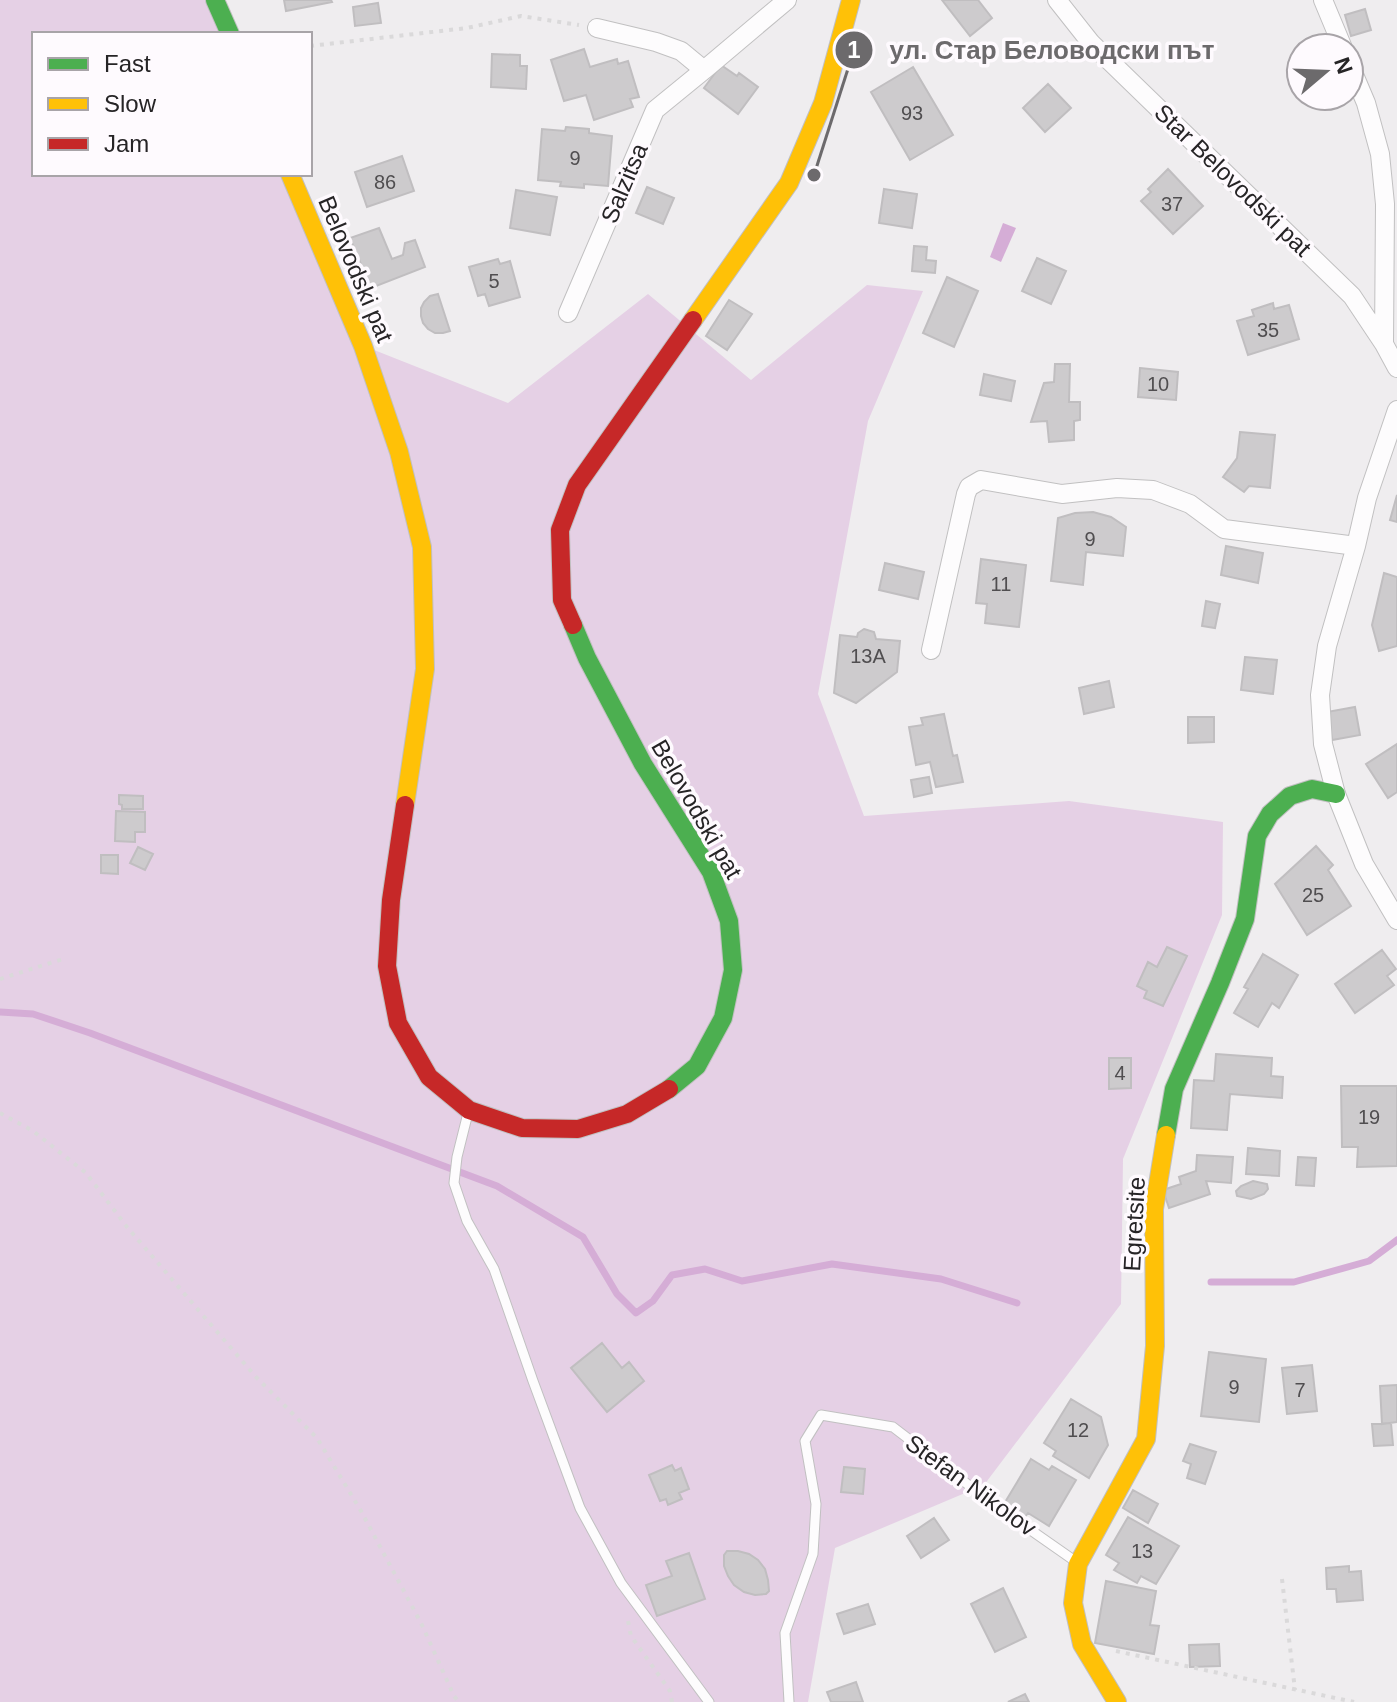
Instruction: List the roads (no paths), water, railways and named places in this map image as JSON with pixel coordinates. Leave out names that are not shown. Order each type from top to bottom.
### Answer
[{"type":"street","points":[[215,0],[229,32]]},
{"type":"street","name":"Salzitsa","points":[[568,313],[655,110],[787,0]]},
{"type":"street","name":"Belovodski pat","points":[[291,176],[363,346],[399,452],[422,547],[425,669],[391,900],[387,966],[398,1023],[429,1077],[469,1110],[522,1128],[578,1129],[627,1114],[664,1093],[697,1066],[723,1018],[733,970],[729,921],[711,872],[643,764],[587,658],[562,600],[560,530],[577,485],[789,183],[823,103],[851,0]]},
{"type":"street","name":"Star Belovodski pat","points":[[1057,0],[1091,43],[1352,296],[1397,368]]},
{"type":"street","points":[[1323,0],[1336,32]]},
{"type":"street","points":[[597,28],[681,51],[704,70]]},
{"type":"street","points":[[1365,101],[1380,154],[1385,204],[1384,344]]},
{"type":"street","points":[[1397,410],[1367,498],[1327,646],[1320,695],[1323,744],[1336,794],[1364,864],[1397,920]]},
{"type":"street","points":[[931,650],[966,494],[974,482],[981,480],[1062,494],[1117,488],[1153,490],[1190,504],[1224,529],[1356,546]]},
{"type":"street","name":"Egretsite","points":[[1117,1702],[1082,1644],[1073,1603],[1078,1564],[1146,1439],[1155,1346],[1154,1209],[1174,1089],[1245,919],[1257,836],[1270,814],[1290,796],[1312,789],[1336,794]]},
{"type":"lane","points":[[469,1110],[454,1183],[467,1221],[494,1269],[580,1508],[621,1583],[709,1702]]},
{"type":"lane","name":"Stefan Nikolov","points":[[789,1702],[785,1633],[813,1554],[816,1504],[805,1441],[821,1415],[893,1427],[1078,1564]]},
{"type":"waterway","points":[[0,1012],[33,1014],[90,1033],[497,1186],[583,1237],[617,1294],[636,1313],[653,1301],[672,1275],[705,1269],[742,1281],[832,1264],[941,1279],[1017,1303]]},
{"type":"waterway","points":[[1211,1282],[1294,1282],[1369,1261],[1397,1240]]},
{"type":"place","name":"ул. Стар Беловодски път","points":[[814,175]]}]
